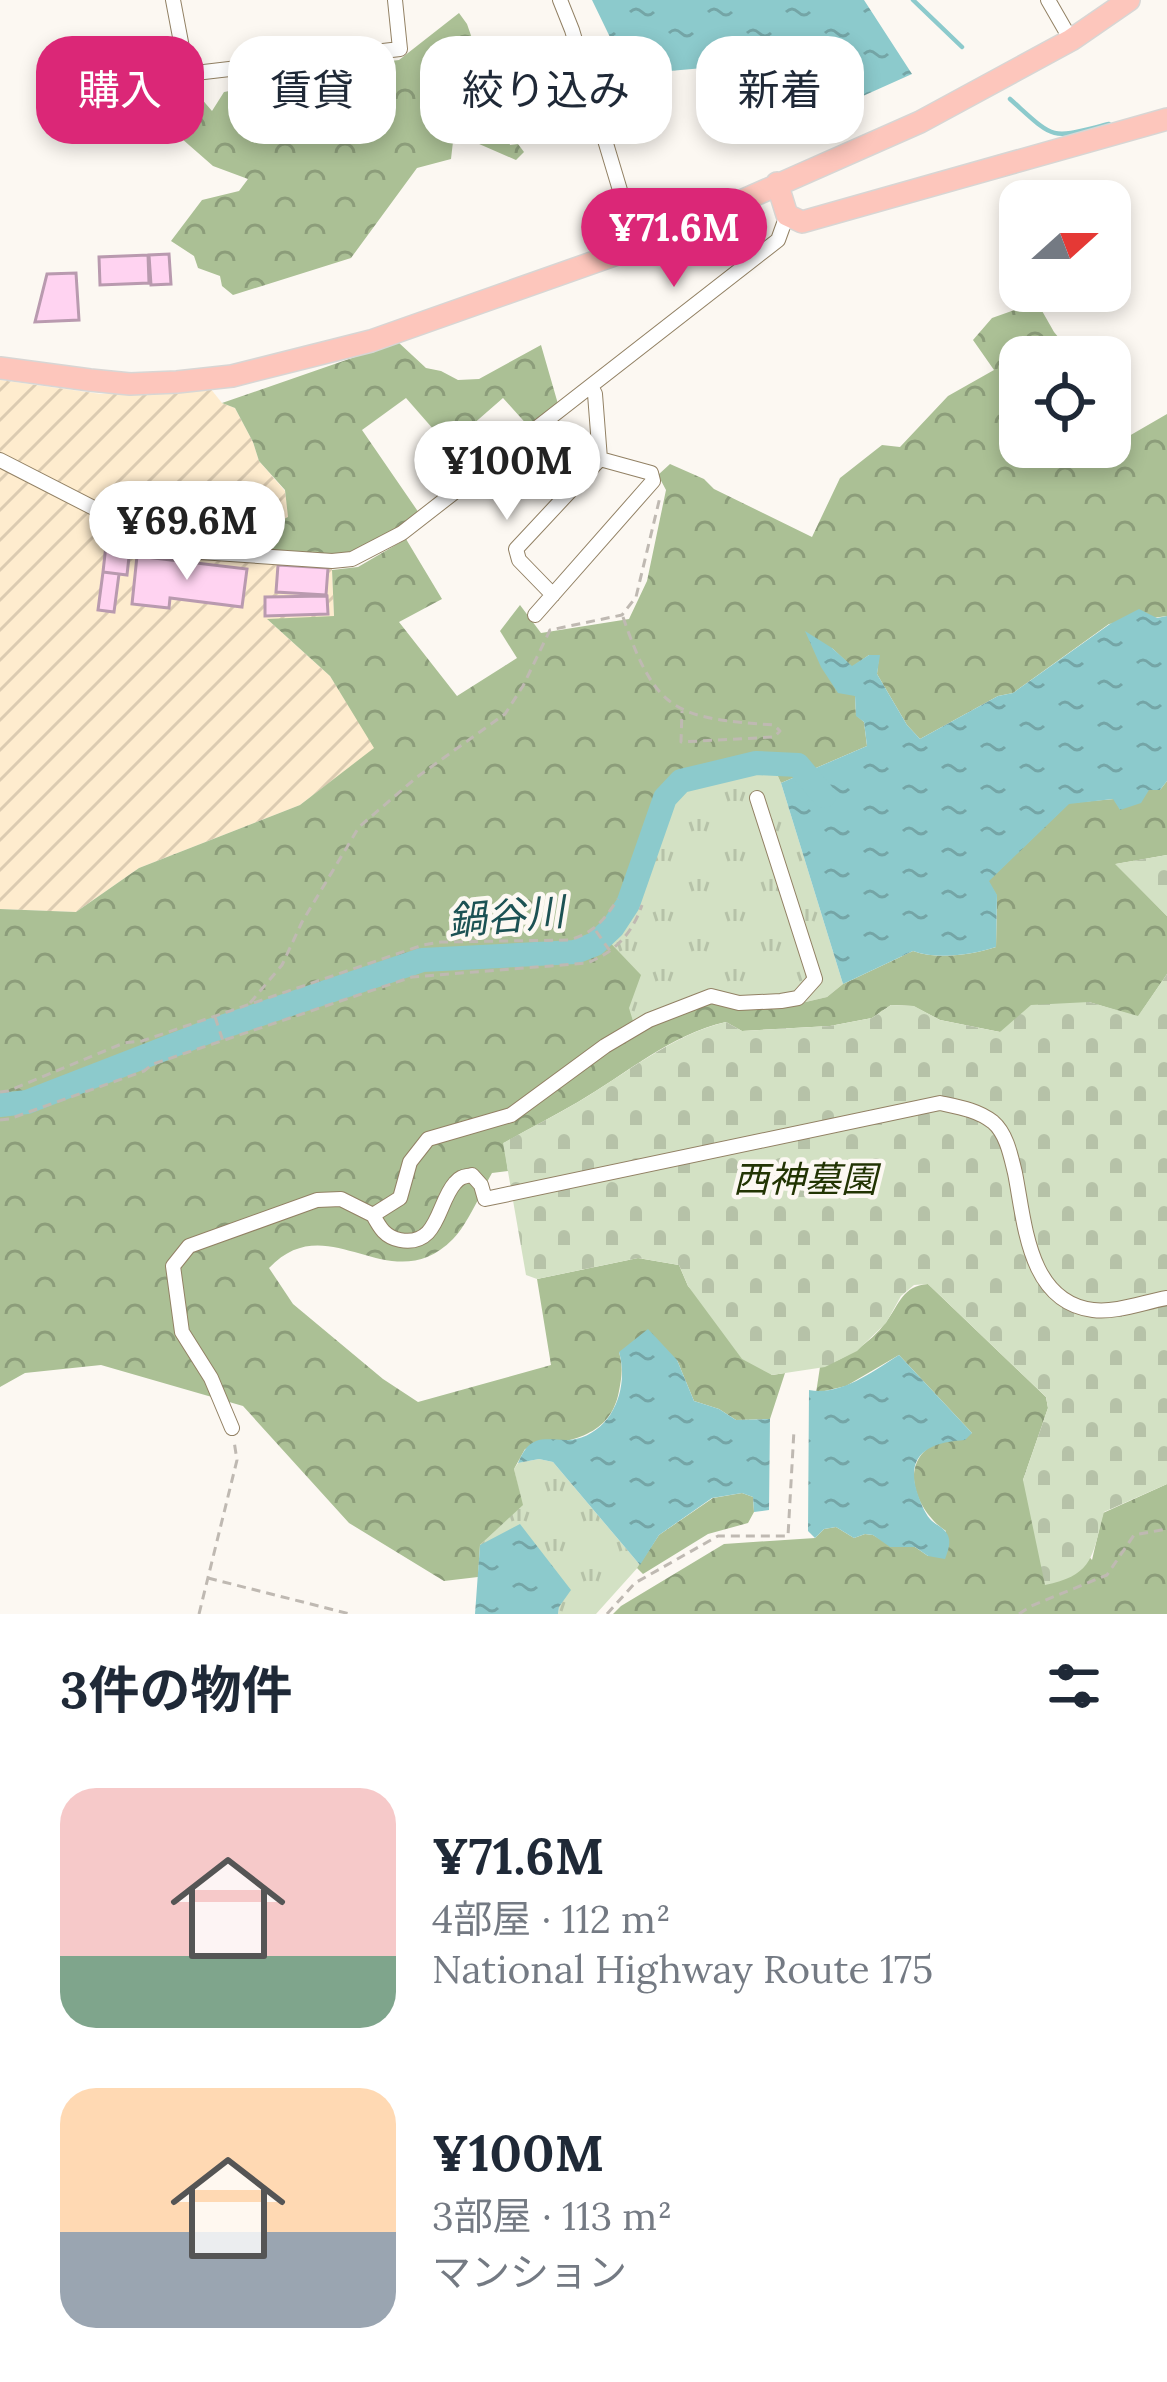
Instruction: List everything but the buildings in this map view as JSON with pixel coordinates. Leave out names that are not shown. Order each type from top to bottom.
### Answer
[{"type":"highway","points":[[0,368],[130,383],[232,376],[371,340],[637,247],[920,122],[1071,40],[1129,0]]},
{"type":"highway","points":[[777,184],[787,215],[802,222],[1167,119]]},
{"type":"street","points":[[173,0],[187,74],[400,49],[395,0]]},
{"type":"street","points":[[560,0],[637,247]]},
{"type":"street","points":[[1048,0],[1071,40]]},
{"type":"street","points":[[0,460],[123,523],[200,552],[352,559],[402,532],[778,240],[787,215]]},
{"type":"street","points":[[553,595],[519,560],[516,549],[600,459],[591,386]]},
{"type":"street","points":[[535,615],[653,481],[651,473],[600,459]]},
{"type":"street","points":[[373,1215],[400,1198],[410,1162],[428,1139],[511,1115],[649,1020],[711,996],[739,1003],[798,998],[815,979],[757,798]]},
{"type":"street","points":[[232,1428],[211,1378],[182,1332],[173,1266],[189,1246],[317,1200],[341,1198],[373,1215],[382,1231],[394,1239],[410,1241],[424,1237],[435,1226],[461,1177],[472,1175],[485,1199],[940,1103],[971,1110],[996,1124],[1010,1151],[1032,1259],[1060,1298],[1099,1311],[1167,1298]]},
{"type":"path","points":[[250,1003],[282,965],[358,826],[505,714],[550,630],[622,615],[636,598],[662,490],[653,481]]},
{"type":"path","points":[[622,615],[653,686],[682,711],[710,720],[774,725],[780,731],[774,737],[681,742],[682,711]]},
{"type":"path","points":[[0,1091],[124,1043],[142,1041],[423,945],[569,940],[595,930],[618,899]]},
{"type":"path","points":[[0,1120],[412,977],[587,963],[604,957],[626,938],[642,905]]},
{"type":"path","points":[[595,930],[610,951]]},
{"type":"path","points":[[214,1015],[224,1041]]},
{"type":"path","points":[[199,1614],[237,1460],[232,1428]]},
{"type":"path","points":[[607,1614],[635,1583],[718,1536],[788,1536],[794,1430]]},
{"type":"path","points":[[1019,1614],[1106,1575],[1134,1535],[1167,1528]]},
{"type":"path","points":[[208,1578],[350,1614]]},
{"type":"shaded area","points":[[0,380],[101,394],[210,388],[222,403],[235,408],[259,461],[285,491],[289,518],[256,534],[228,533],[335,557],[334,617],[268,620],[330,676],[375,748],[300,805],[139,868],[76,912],[0,909]]},
{"type":"green space","points":[[459,13],[471,36],[430,36]]},
{"type":"green space","points":[[420,44],[420,144],[453,144],[451,159],[417,168],[351,258],[233,295],[222,286],[220,276],[198,268],[194,256],[171,241],[202,200],[239,191],[248,179],[213,166],[188,144],[204,144],[204,102],[212,111],[228,91],[228,144],[396,144],[399,60]]},
{"type":"green space","points":[[479,144],[518,144],[524,152],[516,160]]},
{"type":"green space","points":[[1009,312],[1043,312],[1057,336],[999,336],[999,468],[1131,468],[1131,435],[1167,414],[1167,616],[1109,624],[1013,693],[998,696],[920,739],[877,674],[879,655],[869,655],[852,667],[832,648],[855,696],[867,746],[781,783],[769,756],[682,776],[662,795],[624,902],[599,931],[641,975],[629,1008],[636,1031],[719,990],[780,1008],[827,997],[843,984],[913,951],[954,955],[996,947],[997,896],[988,881],[1069,803],[1114,799],[1120,809],[1149,790],[1160,790],[1167,781],[1167,855],[1116,864],[1167,916],[1167,974],[1138,1017],[1089,1002],[1000,1032],[940,1020],[913,1006],[891,1005],[872,1018],[830,1026],[742,1031],[726,1022],[668,1045],[504,1143],[508,1171],[492,1173],[459,1233],[429,1256],[406,1262],[314,1245],[292,1251],[269,1268],[293,1304],[418,1402],[551,1365],[537,1279],[638,1258],[679,1265],[688,1286],[772,1375],[785,1373],[770,1419],[736,1420],[694,1401],[677,1360],[619,1352],[619,1391],[606,1420],[584,1435],[525,1449],[514,1469],[523,1505],[480,1545],[478,1577],[444,1581],[349,1523],[243,1406],[101,1365],[25,1373],[0,1387],[0,909],[76,912],[139,868],[300,805],[374,748],[330,676],[267,619],[334,616],[332,570],[358,567],[406,539],[442,599],[399,622],[457,696],[517,658],[500,631],[520,605],[541,633],[629,619],[647,581],[666,490],[658,475],[670,464],[812,537],[840,478],[882,445],[900,447],[948,396],[994,370],[973,340],[992,318]]},
{"type":"green space","points":[[398,342],[426,368],[458,380],[479,379],[541,345],[558,404],[530,428],[503,398],[448,446],[406,398],[362,430],[419,513],[370,549],[351,555],[253,552],[226,533],[247,525],[257,533],[288,517],[285,490],[259,461],[235,408],[222,403]]},
{"type":"green space","points":[[769,756],[843,984],[827,997],[780,1008],[719,990],[636,1032],[599,931],[624,902],[662,795],[682,776]]},
{"type":"green space","points":[[1167,855],[1167,916],[1115,864]]},
{"type":"green space","name":"西神墓園","points":[[1167,974],[1167,1484],[1104,1512],[1093,1552],[1073,1576],[1045,1585],[1023,1480],[1048,1408],[1046,1397],[928,1284],[914,1285],[901,1296],[886,1323],[857,1351],[825,1367],[772,1375],[742,1359],[688,1286],[679,1265],[638,1258],[537,1279],[526,1275],[503,1143],[686,1036],[726,1022],[742,1031],[830,1026],[872,1018],[891,1005],[914,1006],[940,1020],[1000,1032],[1031,1005],[1089,1002],[1138,1016]]},
{"type":"green space","points":[[928,1284],[1046,1397],[1048,1408],[1023,1480],[1092,1560],[1103,1513],[1167,1484],[1167,1614],[613,1614],[724,1544],[815,1538],[824,1529],[836,1527],[854,1538],[873,1535],[915,1547],[928,1556],[946,1531],[922,1504],[915,1469],[927,1449],[972,1433],[899,1355],[846,1386],[816,1393],[820,1367],[865,1344],[907,1292]]},
{"type":"green space","points":[[553,1462],[640,1565],[596,1614],[558,1614],[559,1607],[480,1545],[522,1505],[514,1469],[518,1463]]},
{"type":"green space","points":[[742,1493],[753,1497],[754,1512],[748,1523],[708,1534],[643,1574],[637,1568],[659,1535],[713,1498]]},
{"type":"water","points":[[592,0],[864,0],[912,74],[864,96],[864,36],[696,36],[696,69],[672,71],[672,36],[609,36]]},
{"type":"water","points":[[1139,609],[1157,618],[1167,616],[1167,781],[1160,790],[1149,790],[1141,803],[1120,810],[1113,799],[1069,804],[989,881],[997,895],[996,947],[954,955],[913,951],[843,984],[781,783],[867,746],[864,722],[856,716],[855,696],[838,693],[805,631],[852,666],[869,655],[880,655],[877,674],[920,739],[998,696],[1013,693],[1110,624]]},
{"type":"water","points":[[648,1329],[677,1360],[694,1401],[736,1420],[770,1419],[769,1510],[754,1512],[753,1497],[742,1493],[712,1498],[659,1535],[640,1565],[553,1462],[518,1463],[536,1441],[576,1439],[600,1426],[620,1392],[619,1352]]},
{"type":"water","points":[[899,1355],[972,1433],[965,1440],[932,1447],[915,1468],[924,1510],[949,1538],[945,1559],[915,1547],[890,1547],[873,1535],[854,1538],[836,1527],[824,1529],[815,1538],[808,1531],[809,1390],[845,1386]]},
{"type":"water","points":[[520,1524],[571,1590],[558,1614],[475,1614],[480,1545]]},
{"type":"waterway","points":[[913,0],[962,47]]},
{"type":"waterway","points":[[1010,99],[1054,133],[1109,124]]},
{"type":"waterway","name":"鍋谷川","points":[[0,1105],[27,1102],[210,1031],[422,960],[575,952],[595,944],[628,904],[665,798],[681,781],[756,763],[798,765],[824,796]]}]
